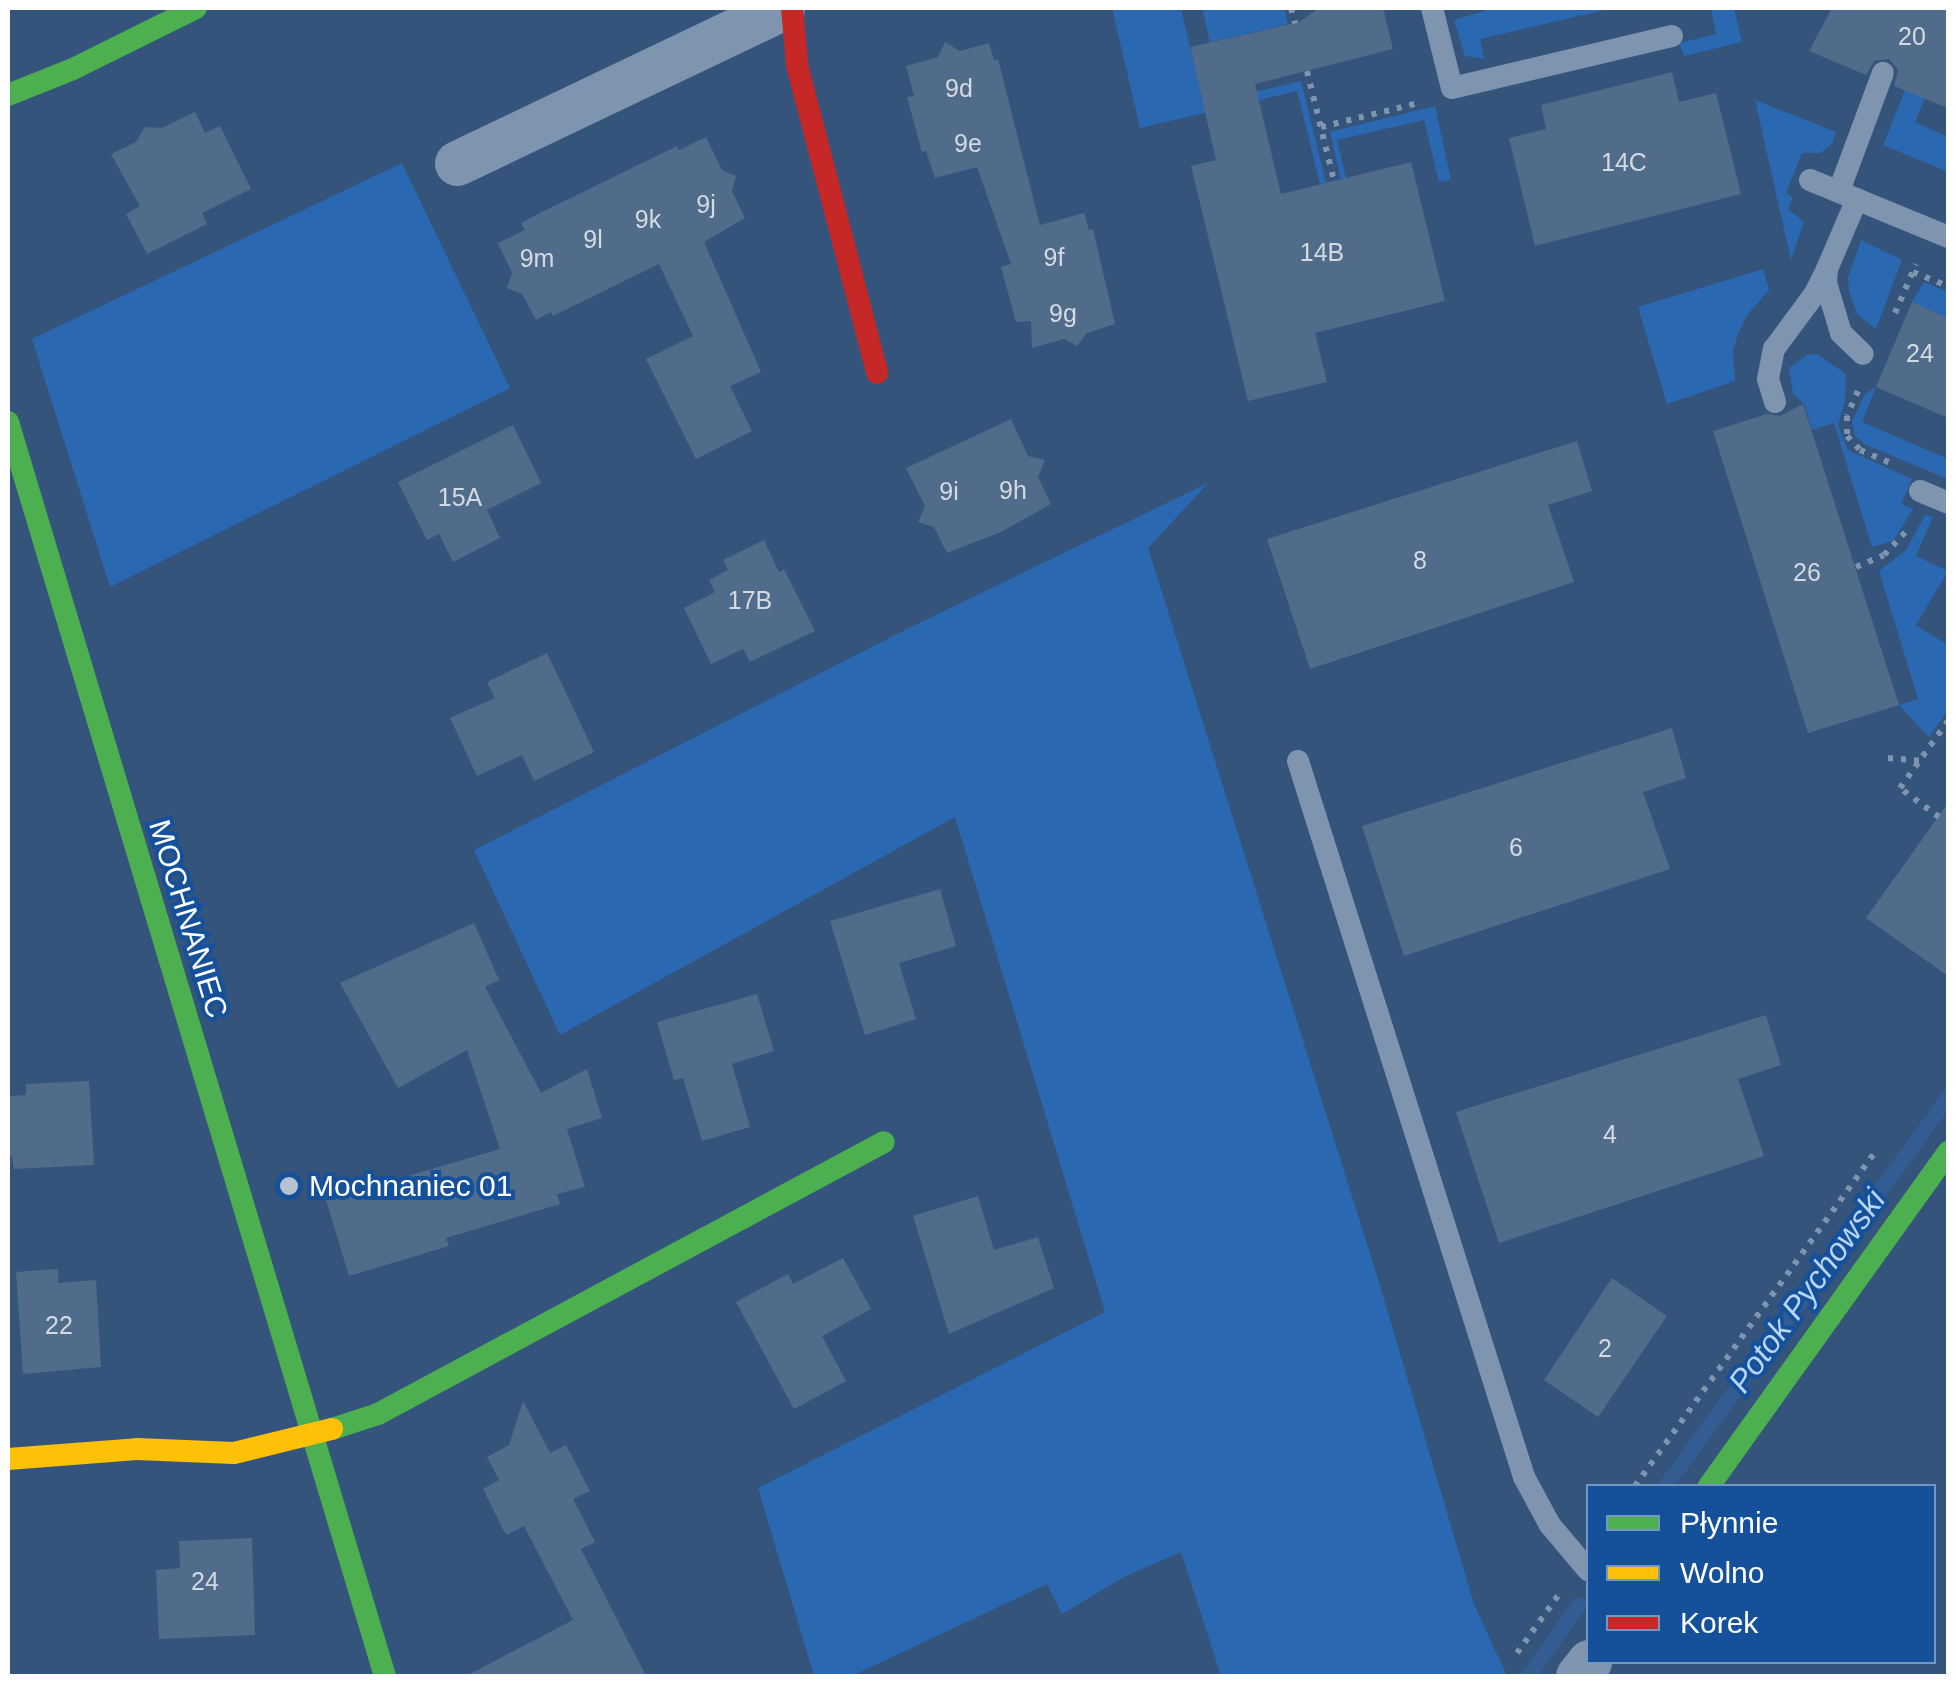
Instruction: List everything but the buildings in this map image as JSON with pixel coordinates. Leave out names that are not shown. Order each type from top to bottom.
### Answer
[{"type":"street","points":[[8,96],[73,69],[196,8]]},
{"type":"street","points":[[457,162],[782,8]]},
{"type":"street","points":[[792,8],[797,65],[877,373]]},
{"type":"street","name":"MOCHNANIEC","points":[[8,422],[385,1676]]},
{"type":"street","points":[[8,1458],[137,1450],[234,1453],[378,1414],[884,1142]]},
{"type":"street","points":[[1710,1484],[1948,1152]]},
{"type":"lane","points":[[1432,8],[1452,88],[1672,36]]},
{"type":"lane","points":[[1774,402],[1768,379],[1774,349],[1814,295],[1826,269],[1882,73]]},
{"type":"lane","points":[[1810,180],[1948,236]]},
{"type":"lane","points":[[1826,269],[1834,319],[1848,343],[1863,354]]},
{"type":"lane","points":[[1923,492],[1948,503]]},
{"type":"lane","points":[[1298,761],[1524,1477],[1550,1525],[1585,1566]]},
{"type":"path","points":[[1291,8],[1295,23]]},
{"type":"path","points":[[1307,71],[1334,181]]},
{"type":"path","points":[[1321,127],[1432,100],[1452,88]]},
{"type":"path","points":[[1912,272],[1948,286]]},
{"type":"path","points":[[1856,567],[1876,560],[1899,544],[1923,492],[1911,471],[1860,450],[1846,436],[1847,416],[1861,384]]},
{"type":"path","points":[[1939,817],[1900,788],[1948,721]]},
{"type":"path","points":[[1888,758],[1920,761]]},
{"type":"path","points":[[1636,1484],[1875,1152]]},
{"type":"path","points":[[1517,1653],[1585,1566]]},
{"type":"shaded area","points":[[1112,8],[1181,8],[1203,104],[1301,81],[1326,183],[1320,184],[1297,91],[1140,128]]},
{"type":"shaded area","points":[[1202,8],[1284,8],[1288,24],[1210,42]]},
{"type":"shaded area","points":[[1494,8],[1614,8],[1480,39],[1484,59],[1465,56],[1454,20]]},
{"type":"shaded area","points":[[1711,8],[1734,8],[1742,42],[1684,56],[1679,43],[1716,34]]},
{"type":"shaded area","points":[[1905,90],[1925,98],[1915,122],[1948,137],[1948,172],[1883,145]]},
{"type":"shaded area","points":[[1755,100],[1836,132],[1832,144],[1820,153],[1802,153],[1786,193],[1793,198],[1788,209],[1804,222],[1791,260]]},
{"type":"shaded area","points":[[1435,106],[1451,180],[1439,182],[1424,120],[1337,140],[1346,178],[1341,180],[1330,132]]},
{"type":"shaded area","points":[[402,163],[510,388],[110,587],[32,339]]},
{"type":"shaded area","points":[[1861,240],[1902,260],[1876,329],[1857,314],[1849,291],[1848,278]]},
{"type":"shaded area","points":[[1763,269],[1769,290],[1747,315],[1738,334],[1733,350],[1735,381],[1667,404],[1638,307]]},
{"type":"shaded area","points":[[1924,282],[1948,292],[1948,318],[1912,302]]},
{"type":"shaded area","points":[[1817,354],[1846,374],[1845,402],[1838,425],[1848,450],[1912,479],[1901,504],[1913,509],[1893,541],[1872,547],[1834,423],[1812,430],[1804,404],[1793,394],[1789,368],[1807,355]]},
{"type":"shaded area","points":[[1876,387],[1862,422],[1948,459],[1948,479],[1866,445],[1855,436],[1852,422],[1865,394]]},
{"type":"shaded area","points":[[1208,483],[1148,548],[1378,1279],[1474,1604],[1507,1676],[1221,1676],[1181,1552],[1124,1577],[1062,1614],[1047,1584],[852,1676],[814,1676],[758,1488],[1105,1312],[955,817],[560,1035],[474,850],[909,628]]},
{"type":"shaded area","points":[[1925,515],[1933,517],[1916,556],[1948,571],[1916,625],[1948,645],[1948,710],[1929,737],[1899,705],[1918,699],[1879,571],[1906,550]]},
{"type":"waterway","name":"Potok Pychowski","points":[[1666,1484],[1948,1096]]},
{"type":"waterway","name":"Potok Pychowski","points":[[1528,1676],[1579,1604]]},
{"type":"traffic: fast","points":[[8,95],[73,69],[196,8]]},
{"type":"traffic: fast","points":[[8,422],[385,1676]]},
{"type":"traffic: fast","points":[[332,1429],[378,1414],[884,1142]]},
{"type":"traffic: fast","points":[[1710,1484],[1948,1152]]},
{"type":"traffic: slow","points":[[8,1459],[137,1449],[234,1453],[332,1429]]},
{"type":"traffic: jam","points":[[792,8],[797,65],[877,373]]},
{"type":"place","name":"Mochnaniec 01","points":[[289,1186]]}]
